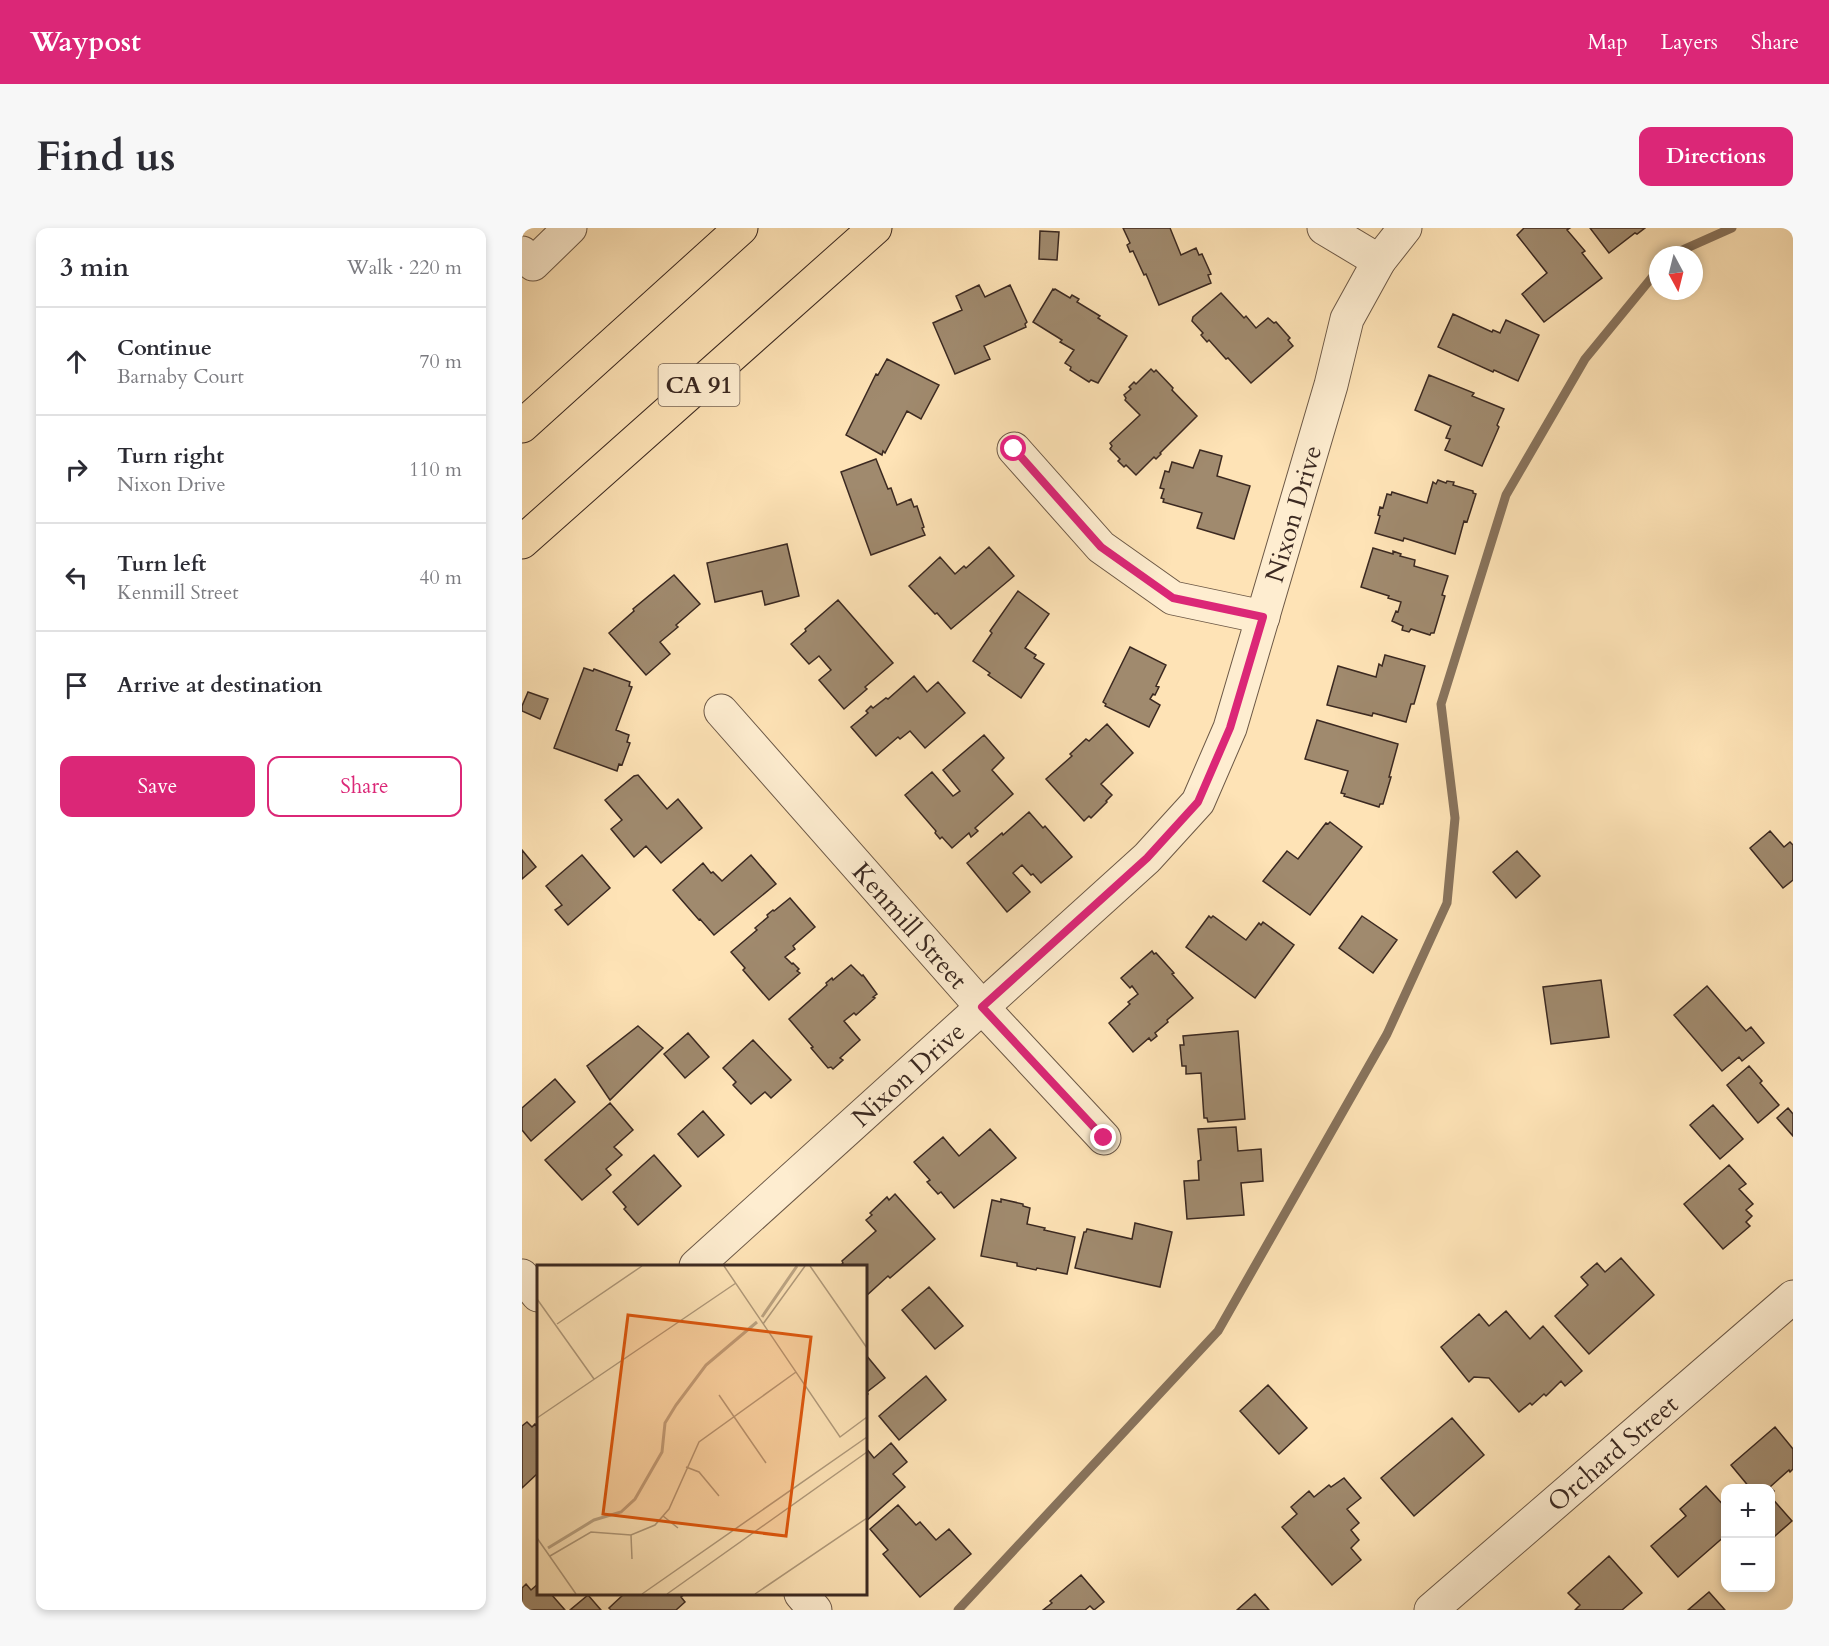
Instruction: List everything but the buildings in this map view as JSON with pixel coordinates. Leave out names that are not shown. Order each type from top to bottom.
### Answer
[{"type":"highway","points":[[522,426],[741,228]]},
{"type":"highway","name":"CA 91","points":[[522,542],[875,228]]},
{"type":"street","points":[[522,253],[533,264],[570,228]]},
{"type":"street","points":[[1324,228],[1379,261]]},
{"type":"street","name":"Nixon Drive","points":[[697,1265],[1147,858],[1198,802],[1230,728],[1331,385],[1347,319],[1379,261],[1405,228]]},
{"type":"street","points":[[1014,449],[1101,547],[1173,598],[1263,617]]},
{"type":"street","name":"Kenmill Street","points":[[721,711],[982,1007],[1104,1138]]},
{"type":"street","points":[[522,1276],[537,1293]]},
{"type":"street","name":"Orchard Street","points":[[1431,1610],[1793,1296]]},
{"type":"street","points":[[803,1595],[815,1610]]},
{"type":"waterway","points":[[1691,246],[1732,228]]},
{"type":"waterway","points":[[958,1610],[1218,1331],[1387,1034],[1447,903],[1455,818],[1441,704],[1506,495],[1585,359],[1649,281]]},
{"type":"route","points":[[1014,449],[1101,547],[1173,598],[1263,617],[1230,728],[1198,802],[1147,858],[982,1007],[1104,1138]]}]
